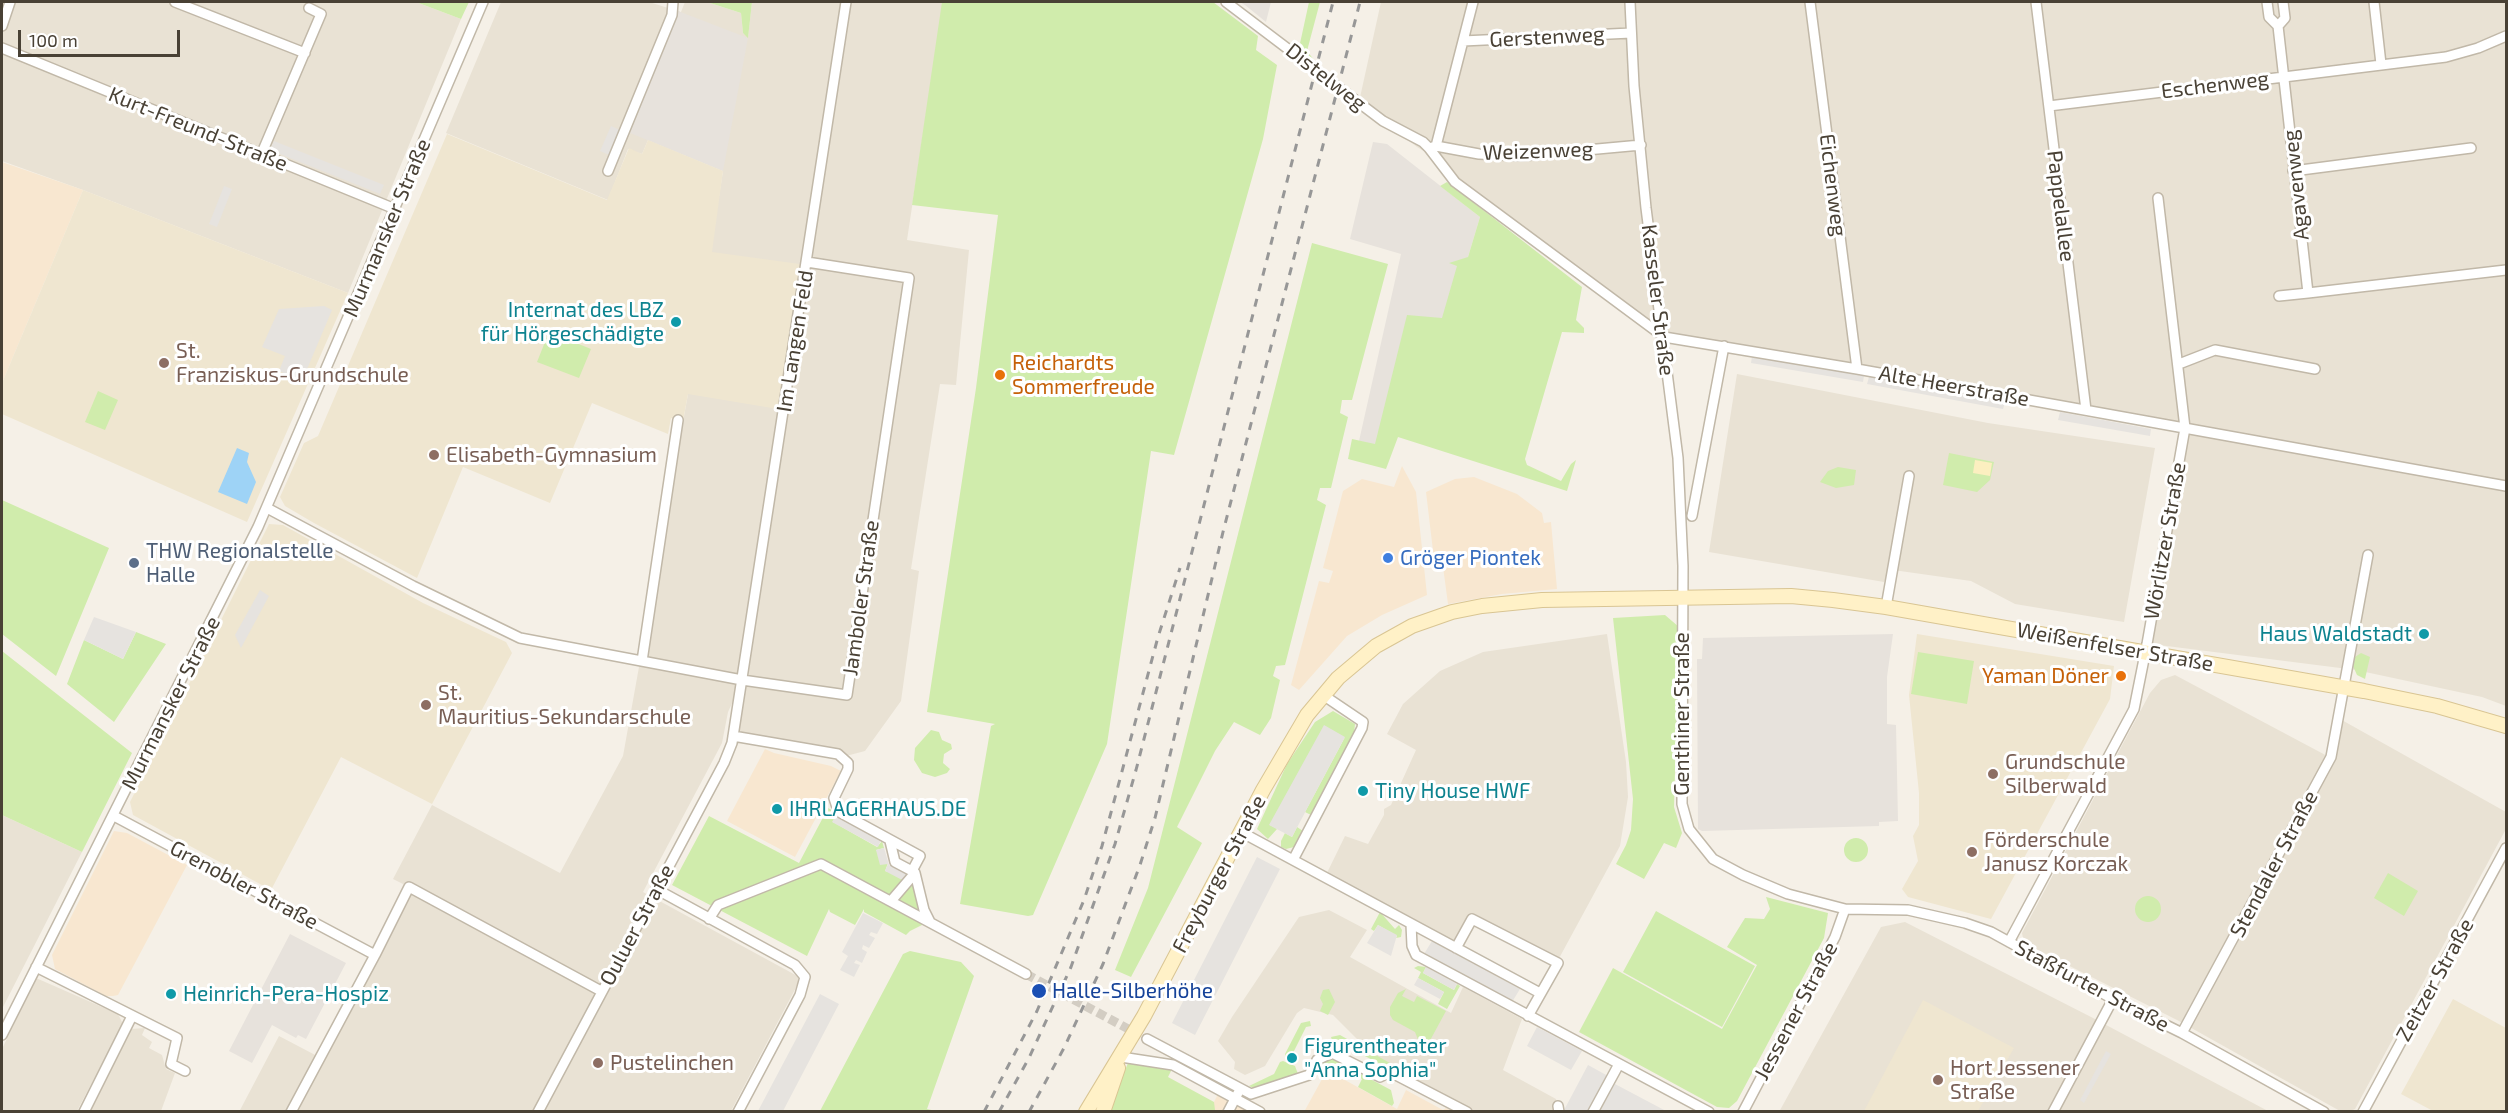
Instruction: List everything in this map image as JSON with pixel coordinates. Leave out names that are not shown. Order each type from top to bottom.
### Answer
[{"type":"street","points":[[2,26],[10,2]]},
{"type":"street","points":[[175,2],[305,53]]},
{"type":"street","name":"Murmansker Straße","points":[[2,1035],[267,508],[483,2]]},
{"type":"street","points":[[608,171],[672,15],[673,2]]},
{"type":"street","name":"Im Langen Feld","points":[[742,680],[846,2]]},
{"type":"street","name":"Distelweg","points":[[1226,2],[1383,121],[1433,147]]},
{"type":"street","points":[[1433,147],[1473,2]]},
{"type":"street","name":"Kasseler Straße","points":[[1630,2],[1641,145],[1678,458],[1683,566],[1682,598]]},
{"type":"street","name":"Eichenweg","points":[[1810,2],[1857,369]]},
{"type":"street","name":"Pappelallee","points":[[2036,2],[2086,410]]},
{"type":"street","points":[[2267,2],[2269,17],[2278,26],[2284,18],[2283,2]]},
{"type":"street","points":[[2374,2],[2381,64]]},
{"type":"street","points":[[261,155],[321,14],[309,8]]},
{"type":"street","name":"Agavenweg","points":[[2278,26],[2308,293]]},
{"type":"street","name":"Gerstenweg","points":[[1463,41],[1631,33]]},
{"type":"street","name":"Eschenweg","points":[[2049,106],[2446,57],[2478,48],[2506,36]]},
{"type":"street","name":"Kurt-Freund-Straße","points":[[2,48],[395,209]]},
{"type":"street","name":"Weizenweg","points":[[1433,147],[1479,154],[1521,156],[1641,145]]},
{"type":"street","name":"Alte Heerstraße","points":[[1433,147],[1455,182],[1664,337],[1857,369],[2506,486]]},
{"type":"street","points":[[2293,171],[2471,148]]},
{"type":"street","points":[[2158,198],[2185,428]]},
{"type":"street","name":"Jamboler Straße","points":[[267,508],[413,586],[520,638],[742,680],[847,696],[909,278],[807,262]]},
{"type":"street","points":[[2279,296],[2506,270]]},
{"type":"street","points":[[1692,516],[1724,346]]},
{"type":"street","points":[[2179,364],[2215,350],[2315,369]]},
{"type":"street","points":[[642,660],[678,420]]},
{"type":"street","name":"Wörlitzer Straße","points":[[2009,942],[2134,709],[2185,428]]},
{"type":"street","points":[[1886,607],[1909,476]]},
{"type":"street","points":[[2345,688],[2368,555]]},
{"type":"street","name":"Weißenfelser Straße","points":[[1682,598],[1791,596],[1886,607],[2345,688],[2437,706],[2506,726]]},
{"type":"street","name":"Freyburger Straße","points":[[1086,1112],[1098,1089],[1121,1057],[1285,750],[1323,695],[1358,660],[1376,646],[1412,626],[1452,612],[1482,606],[1542,600],[1682,598]]},
{"type":"street","name":"Genthiner Straße","points":[[1682,598],[1682,804],[1689,829],[1713,859],[1788,894],[1845,909]]},
{"type":"street","name":"Ouluer Straße","points":[[538,1112],[724,763],[733,736],[742,680]]},
{"type":"street","name":"Stendaler Straße","points":[[2182,1033],[2331,757],[2345,688]]},
{"type":"street","points":[[1293,860],[1362,728],[1363,722],[1323,695]]},
{"type":"street","points":[[733,736],[838,754],[848,763],[848,769],[834,798],[837,807],[841,813],[890,841]]},
{"type":"street","name":"Grenobler Straße","points":[[114,816],[375,955]]},
{"type":"street","points":[[1241,832],[1540,993]]},
{"type":"street","name":"Zeitzer Straße","points":[[2363,1112],[2506,848]]},
{"type":"street","points":[[709,919],[718,905],[821,864],[1026,974]]},
{"type":"street","points":[[891,901],[915,873],[924,910],[930,922]]},
{"type":"street","points":[[291,1112],[409,887],[602,991]]},
{"type":"street","points":[[656,889],[795,965],[805,977],[800,995],[738,1112]]},
{"type":"street","name":"Staßfurter Straße","points":[[1845,909],[1908,910],[1965,922],[2009,942],[2113,999],[2182,1033],[2324,1112]]},
{"type":"street","name":"Jessener Straße","points":[[1743,1112],[1835,936],[1845,909]]},
{"type":"street","points":[[1456,948],[1472,919],[1558,963],[1528,1016]]},
{"type":"street","points":[[1411,924],[1412,946],[1416,955],[1709,1112]]},
{"type":"street","points":[[36,967],[177,1038],[171,1064],[184,1071]]},
{"type":"street","points":[[2053,1112],[2113,999]]},
{"type":"street","points":[[84,1112],[132,1016]]},
{"type":"street","points":[[1147,1039],[1174,1049],[1251,1094],[1309,1075],[1317,1060],[1332,1053],[1380,1077],[1390,1072],[1467,1112]]},
{"type":"street","points":[[1121,1057],[1173,1065],[1260,1112]]},
{"type":"street","name":"Freyburger Straße","points":[[1103,1112],[1121,1057]]},
{"type":"street","points":[[1593,1112],[1619,1064]]},
{"type":"street","points":[[1228,1112],[1240,1088]]},
{"type":"shaded area","points":[[2,2],[416,2],[461,19],[348,293],[2,161]]},
{"type":"shaded area","points":[[501,2],[649,2],[681,12],[685,2],[707,2],[741,13],[743,33],[748,37],[752,2],[943,2],[907,240],[969,250],[956,385],[940,384],[911,569],[919,571],[901,701],[865,751],[846,756],[738,735],[741,684],[728,712],[722,743],[643,892],[801,978],[731,1111],[239,1112],[279,1036],[319,1057],[409,887],[393,879],[432,805],[560,873],[623,756],[688,394],[723,171],[648,140],[642,154],[628,149],[608,200],[446,133]]},
{"type":"shaded area","points":[[1240,2],[1271,2],[1266,22],[1245,5]]},
{"type":"shaded area","points":[[1381,2],[2506,2],[2506,484],[1664,337],[1455,182],[1445,164],[1417,147],[1359,102]]},
{"type":"shaded area","points":[[678,11],[748,38],[723,171],[630,133]]},
{"type":"shaded area","points":[[611,126],[620,130],[609,155],[600,151]]},
{"type":"shaded area","points":[[447,134],[607,200],[629,148],[642,154],[648,140],[723,171],[712,252],[807,265],[784,410],[688,394],[683,421],[671,418],[668,434],[592,403],[550,503],[463,467],[417,578],[285,506],[280,497],[304,443],[318,436]]},
{"type":"shaded area","points":[[274,141],[384,185],[380,194],[270,150]]},
{"type":"shaded area","points":[[1373,142],[1387,144],[1480,217],[1468,257],[1443,319],[1375,445],[1359,441],[1401,254],[1350,239]]},
{"type":"shaded area","points":[[2,162],[83,190],[2,383]]},
{"type":"shaded area","points":[[224,186],[232,189],[217,227],[209,224]]},
{"type":"shaded area","name":"St. Franziskus-Grundschule","points":[[83,190],[348,293],[247,522],[2,414],[2,383]]},
{"type":"shaded area","points":[[324,306],[332,310],[302,381],[279,371],[285,356],[262,347],[279,309]]},
{"type":"shaded area","points":[[1752,356],[1864,376],[1863,382],[1751,363]]},
{"type":"shaded area","points":[[1737,374],[1988,423],[2155,448],[2124,622],[2015,604],[1971,581],[1893,570],[1884,582],[1709,552]]},
{"type":"shaded area","points":[[1869,377],[2005,402],[2003,409],[1867,384]]},
{"type":"shaded area","points":[[2060,412],[2151,429],[2150,436],[2058,420]]},
{"type":"shaded area","points":[[2186,429],[2506,486],[2506,706],[2482,697],[2356,670],[2151,644]]},
{"type":"shaded area","points":[[1402,466],[1416,492],[1427,595],[1382,615],[1347,636],[1299,690],[1291,685],[1319,581],[1329,583],[1333,571],[1323,568],[1343,491],[1362,479],[1394,487]]},
{"type":"shaded area","points":[[1474,477],[1517,494],[1542,513],[1544,523],[1551,522],[1557,589],[1502,594],[1448,604],[1442,559],[1434,559],[1426,492],[1455,479]]},
{"type":"shaded area","points":[[269,524],[283,525],[423,603],[506,642],[512,653],[432,804],[341,757],[271,890],[133,815],[130,802]]},
{"type":"shaded area","points":[[260,590],[269,596],[241,648],[235,635]]},
{"type":"shaded area","points":[[94,617],[136,632],[123,659],[84,640]]},
{"type":"shaded area","points":[[1607,634],[1626,762],[1628,797],[1620,846],[1557,962],[1473,918],[1455,947],[1325,877],[1345,836],[1368,844],[1384,815],[1384,809],[1391,805],[1416,750],[1387,734],[1403,704],[1440,671],[1483,652]]},
{"type":"shaded area","points":[[1893,634],[1887,677],[1887,724],[1896,725],[1898,821],[1879,822],[1879,826],[1702,831],[1698,829],[1697,659],[1702,659],[1703,638]]},
{"type":"shaded area","points":[[1917,634],[2114,666],[2110,699],[1991,919],[1908,897],[1902,889],[1918,861],[1913,836],[1919,825],[1919,793],[1909,695]]},
{"type":"shaded area","points":[[2175,675],[2331,758],[2340,719],[2506,812],[2506,829],[2355,1109],[2340,1111],[2177,1020],[2024,943],[2022,933],[2150,693],[2161,680]]},
{"type":"shaded area","points":[[1324,725],[1345,737],[1292,837],[1269,825]]},
{"type":"shaded area","name":"IHRLAGERHAUS.DE","points":[[765,749],[831,766],[841,771],[795,857],[727,821]]},
{"type":"shaded area","points":[[2,815],[82,852],[2,1009]]},
{"type":"shaded area","points":[[836,815],[881,840],[878,847],[832,822]]},
{"type":"shaded area","points":[[114,831],[127,833],[187,865],[118,995],[106,996],[55,969],[52,955]]},
{"type":"shaded area","points":[[884,848],[889,865],[910,876],[906,882],[885,871],[888,864],[880,865],[876,850]]},
{"type":"shaded area","points":[[1257,857],[1280,869],[1195,1035],[1172,1023]]},
{"type":"shaded area","points":[[1329,910],[1367,930],[1350,957],[1451,1013],[1463,987],[1522,1019],[1503,1070],[1556,1099],[1559,1111],[1467,1111],[1390,1072],[1333,1015],[1304,1008],[1297,1013],[1265,1066],[1245,1075],[1234,1069],[1235,1062],[1218,1041],[1232,1017],[1299,917]]},
{"type":"shaded area","points":[[863,913],[883,923],[877,934],[871,932],[869,935],[875,938],[869,948],[863,945],[862,949],[867,952],[862,963],[856,960],[854,963],[860,965],[854,977],[840,970],[848,956],[842,952]]},
{"type":"shaded area","points":[[1905,922],[2268,1111],[1779,1112],[1881,927]]},
{"type":"shaded area","points":[[1378,925],[1397,935],[1391,956],[1367,943]]},
{"type":"shaded area","points":[[290,934],[346,963],[306,1039],[298,1035],[296,1038],[272,1025],[252,1063],[229,1051]]},
{"type":"shaded area","points":[[1432,941],[1520,989],[1512,1002],[1424,954]]},
{"type":"shaded area","points":[[1426,967],[1457,984],[1454,990],[1423,973]]},
{"type":"shaded area","points":[[36,978],[118,1014],[123,1024],[77,1111],[2,1111],[2,1049]]},
{"type":"shaded area","points":[[1418,978],[1444,992],[1440,999],[1414,985]]},
{"type":"shaded area","points":[[820,994],[839,1004],[783,1111],[758,1111]]},
{"type":"shaded area","points":[[2453,999],[2506,1028],[2506,1111],[2433,1111],[2401,1094]]},
{"type":"shaded area","name":"Hort Jessener Straße","points":[[1923,1000],[2014,1048],[1978,1111],[1864,1111]]},
{"type":"shaded area","points":[[1537,1027],[1582,1051],[1571,1070],[1527,1046]]},
{"type":"shaded area","points":[[145,1028],[142,1035],[152,1042],[149,1048],[162,1055],[166,1069],[175,1073],[161,1111],[90,1111],[131,1029]]},
{"type":"shaded area","points":[[2106,1051],[2111,1054],[2084,1103],[2080,1100]]},
{"type":"shaded area","points":[[1588,1065],[1608,1076],[1589,1111],[1563,1112]]},
{"type":"shaded area","points":[[1327,1070],[1397,1109],[1406,1090],[1443,1110],[1446,1108],[1452,1111],[1304,1112]]},
{"type":"shaded area","points":[[1615,1084],[1666,1111],[1600,1111]]},
{"type":"shaded area","points":[[1218,1094],[1252,1112],[1213,1112]]},
{"type":"green space","points":[[416,2],[469,2],[461,19]]},
{"type":"green space","points":[[707,2],[752,2],[748,38],[743,33],[741,13]]},
{"type":"green space","points":[[942,2],[1213,2],[1258,36],[1256,50],[1277,65],[1263,139],[1174,455],[1151,451],[1107,744],[1033,915],[1028,916],[960,904],[991,726],[995,724],[927,712],[976,388],[998,215],[912,205]]},
{"type":"green space","points":[[1309,2],[1320,2],[1307,51],[1314,60],[1299,48]]},
{"type":"green space","points":[[1447,182],[1582,287],[1576,320],[1584,328],[1584,333],[1562,332],[1525,459],[1527,465],[1561,481],[1576,460],[1567,491],[1398,437],[1386,469],[1348,459],[1352,439],[1375,444],[1407,315],[1442,318],[1457,266],[1449,263],[1468,257],[1480,217],[1440,186]]},
{"type":"green space","points":[[1312,243],[1388,264],[1352,400],[1342,400],[1340,413],[1348,417],[1331,488],[1320,488],[1317,500],[1326,505],[1285,665],[1276,666],[1273,676],[1280,680],[1271,718],[1260,735],[1234,722],[1215,751],[1177,827],[1202,843],[1131,977],[1115,970],[1148,888]]},
{"type":"green space","points":[[549,332],[591,349],[579,378],[537,362]]},
{"type":"green space","points":[[98,391],[118,400],[105,430],[85,422]]},
{"type":"green space","points":[[1949,453],[1994,462],[1990,480],[1977,492],[1943,485]]},
{"type":"green space","points":[[1838,467],[1856,470],[1854,485],[1836,488],[1820,482],[1828,471]]},
{"type":"green space","points":[[2,500],[109,548],[56,676],[2,634]]},
{"type":"green space","points":[[1665,615],[1679,627],[1674,807],[1682,833],[1676,848],[1664,843],[1644,879],[1616,864],[1631,830],[1633,799],[1613,618]]},
{"type":"green space","points":[[136,632],[166,644],[114,722],[67,684],[84,640],[123,659]]},
{"type":"green space","points":[[2,651],[132,753],[82,852],[2,815]]},
{"type":"green space","points":[[1918,652],[1974,661],[1967,704],[1911,694]]},
{"type":"green space","points":[[2361,653],[2370,657],[2365,679],[2357,675],[2353,666],[2355,657]]},
{"type":"green space","points":[[1333,711],[1355,724],[1354,734],[1311,815],[1305,812],[1345,737],[1270,825],[1277,829],[1268,839],[1257,829],[1287,764],[1315,722]]},
{"type":"green space","points":[[931,730],[939,732],[942,740],[951,744],[952,749],[944,754],[943,763],[950,769],[947,773],[935,777],[922,773],[914,760],[915,748]]},
{"type":"green space","points":[[828,808],[837,813],[833,822],[877,847],[882,841],[884,848],[876,850],[888,863],[885,871],[916,879],[928,922],[906,935],[864,912],[864,909],[855,925],[830,912],[829,909],[807,956],[672,885],[709,816],[799,863]]},
{"type":"green space","points":[[1297,827],[1303,831],[1294,847],[1286,849],[1281,847],[1285,833],[1292,837]]},
{"type":"green space","points":[[1856,838],[1865,841],[1868,850],[1865,859],[1856,862],[1847,859],[1844,850],[1847,841]]},
{"type":"green space","points":[[2388,873],[2418,891],[2404,916],[2374,898]]},
{"type":"green space","points":[[2148,896],[2157,900],[2161,909],[2157,918],[2148,922],[2139,918],[2135,909],[2139,900]]},
{"type":"green space","points":[[1766,897],[1828,913],[1824,938],[1737,1101],[1729,1108],[1717,1107],[1579,1032],[1613,968],[1722,1029],[1757,965],[1727,947],[1745,918],[1764,919],[1770,909]]},
{"type":"green space","points":[[1656,911],[1755,966],[1722,1027],[1623,972]]},
{"type":"green space","points":[[1380,912],[1395,929],[1399,925],[1402,930],[1401,937],[1396,938],[1397,936],[1378,925],[1374,931],[1371,929]]},
{"type":"green space","points":[[910,951],[961,962],[974,976],[927,1109],[936,1111],[820,1111],[903,954]]},
{"type":"green space","points":[[1426,967],[1423,973],[1454,990],[1457,984],[1460,986],[1447,1009],[1438,1004],[1444,992],[1418,978],[1421,972],[1414,968]]},
{"type":"green space","points":[[1329,989],[1335,1002],[1328,1015],[1320,1011],[1323,1004],[1320,998],[1323,990]]},
{"type":"green space","points":[[1406,989],[1402,996],[1414,1002],[1417,996],[1446,1011],[1427,1046],[1421,1047],[1415,1032],[1393,1020],[1390,1015],[1390,1007],[1398,993]]},
{"type":"green space","points":[[1310,1021],[1311,1026],[1306,1027],[1291,1057],[1286,1057],[1285,1054],[1301,1023]]},
{"type":"green space","points":[[1340,1035],[1397,1067],[1390,1069],[1359,1053],[1354,1054],[1352,1049],[1340,1043],[1333,1043],[1331,1037]]},
{"type":"green space","points":[[1333,1059],[1343,1064],[1337,1075],[1327,1070],[1324,1075],[1316,1072],[1318,1063]]},
{"type":"green space","points":[[1280,1062],[1295,1066],[1298,1074],[1256,1089],[1249,1086],[1274,1074]]},
{"type":"green space","points":[[1128,1063],[1172,1069],[1168,1077],[1214,1102],[1215,1110],[1213,1112],[1108,1112]]},
{"type":"green space","points":[[1359,1073],[1391,1090],[1394,1103],[1392,1106],[1358,1087],[1362,1079],[1358,1077]]},
{"type":"sand","points":[[1975,460],[1992,463],[1990,476],[1973,473]]},
{"type":"water","points":[[237,448],[249,453],[247,462],[256,482],[247,504],[218,492]]},
{"type":"tunnel","points":[[1026,974],[1147,1039]]},
{"type":"railway","points":[[999,1112],[1029,1058],[1071,967],[1115,844],[1333,2]]},
{"type":"railway","points":[[1029,1112],[1064,1048],[1103,964],[1155,818],[1223,532],[1360,2]]},
{"type":"railway","points":[[984,1112],[1037,1011],[1084,900],[1102,846],[1158,637],[1180,568]]},
{"type":"place","name":"Internat des LBZ für Hörgeschädigte","points":[[676,322]]},
{"type":"place","name":"St. Franziskus-Grundschule","points":[[164,363]]},
{"type":"place","name":"Reichardts Sommerfreude","points":[[1000,375]]},
{"type":"place","name":"Elisabeth-Gymnasium","points":[[434,455]]},
{"type":"place","name":"Gröger Piontek","points":[[1388,558]]},
{"type":"place","name":"THW Regionalstelle Halle","points":[[134,563]]},
{"type":"place","name":"Haus Waldstadt","points":[[2424,634]]},
{"type":"place","name":"Yaman Döner","points":[[2121,676]]},
{"type":"place","name":"St. Mauritius-Sekundarschule","points":[[426,705]]},
{"type":"place","name":"Grundschule Silberwald","points":[[1993,774]]},
{"type":"place","name":"Tiny House HWF","points":[[1363,791]]},
{"type":"place","name":"IHRLAGERHAUS.DE","points":[[777,809]]},
{"type":"place","name":"Förderschule Janusz Korczak","points":[[1972,852]]},
{"type":"place","name":"Halle-Silberhöhe","points":[[1039,991]]},
{"type":"place","name":"Heinrich-Pera-Hospiz","points":[[171,994]]},
{"type":"place","name":"Figurentheater \"Anna Sophia\"","points":[[1292,1058]]},
{"type":"place","name":"Pustelinchen","points":[[598,1063]]},
{"type":"place","name":"Hort Jessener Straße","points":[[1938,1080]]}]
